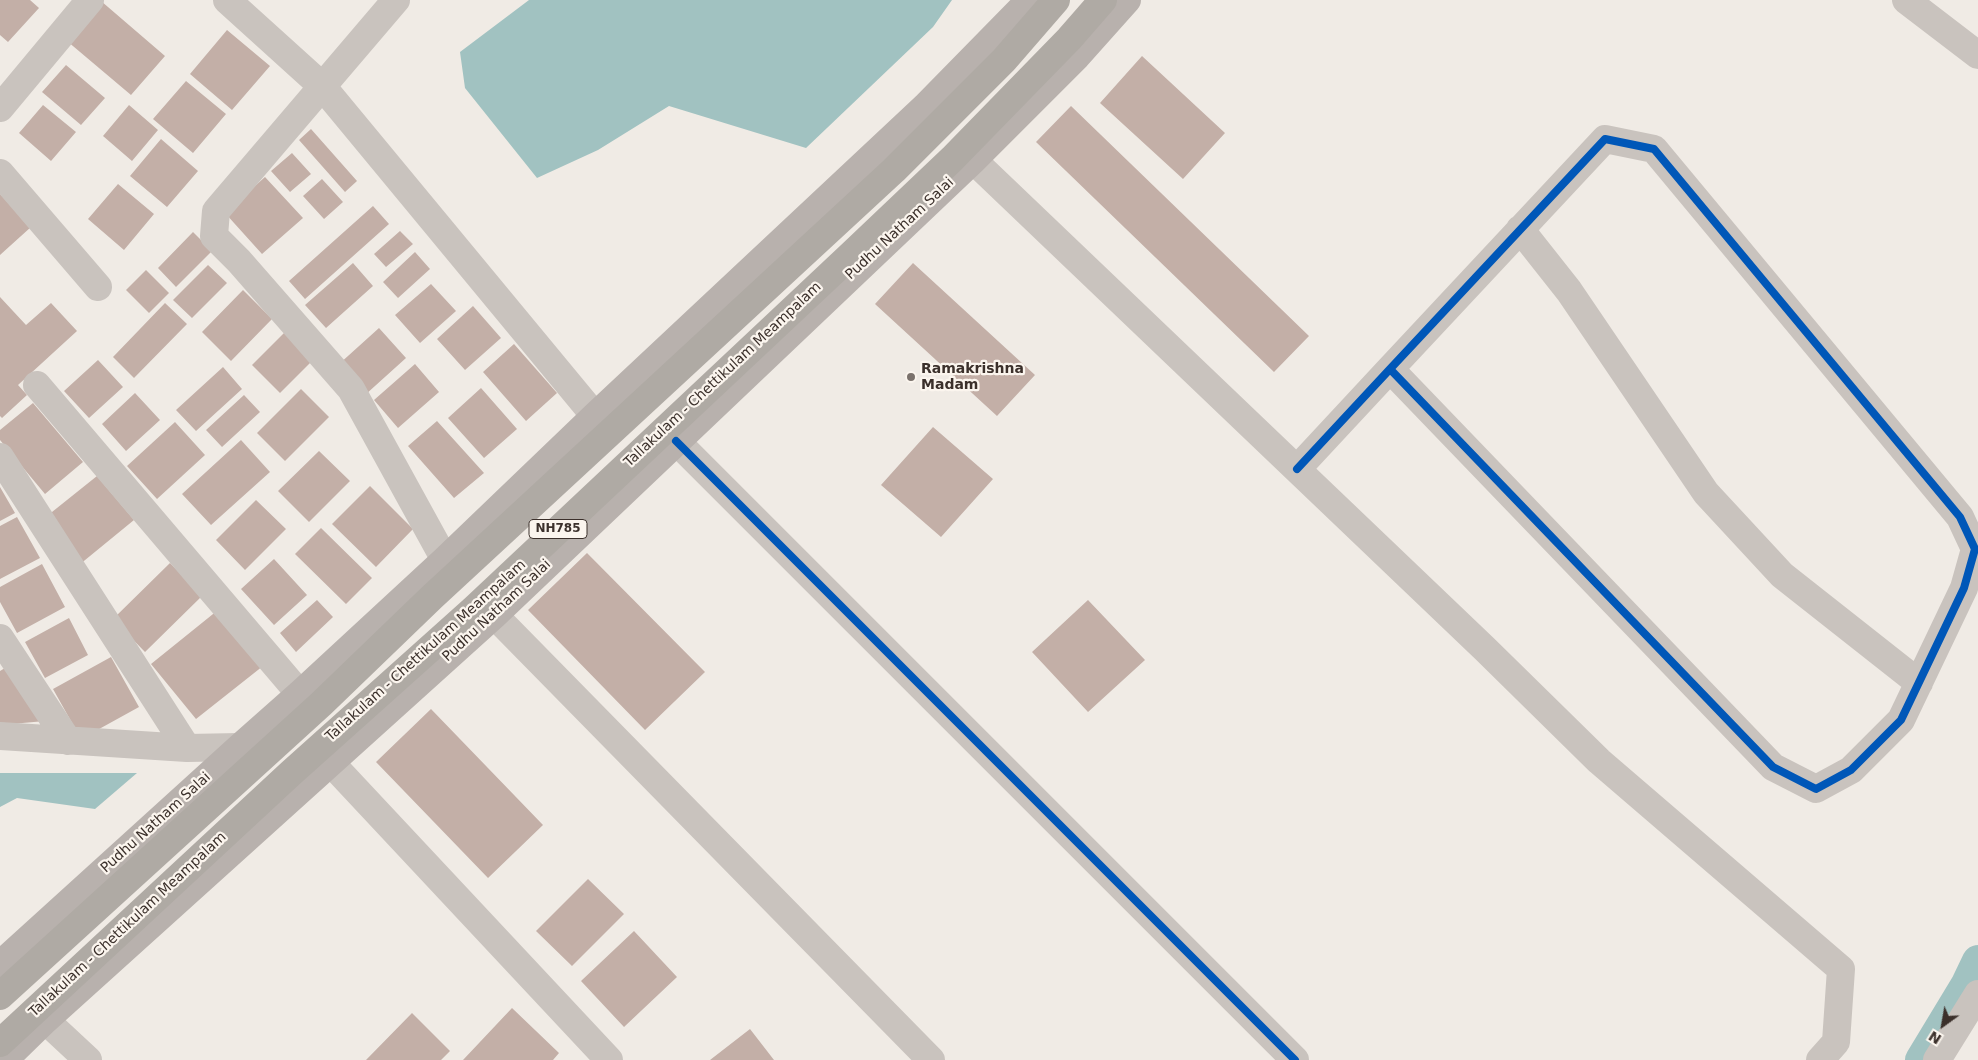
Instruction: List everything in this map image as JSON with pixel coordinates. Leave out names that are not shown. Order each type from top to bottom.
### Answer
[{"type":"highway","name":"NH785","points":[[0,996],[321,704],[447,584],[894,170],[1004,60],[1056,0]]},
{"type":"highway","name":"Tallakulam - Chettikulam Meampalam","points":[[0,1043],[291,773],[473,610],[839,266],[952,159],[1069,39],[1103,0]]},
{"type":"main road","name":"Pudhu Natham Salai","points":[[0,964],[300,694],[445,560],[595,416],[925,107],[1030,0]]},
{"type":"main road","name":"Pudhu Natham Salai","points":[[4,1060],[45,1020],[494,615],[973,160],[1077,56],[1127,0]]},
{"type":"street","points":[[0,108],[90,0]]},
{"type":"street","points":[[227,0],[322,86],[595,416]]},
{"type":"street","points":[[396,0],[216,211],[214,236],[239,261],[351,389],[445,560]]},
{"type":"street","points":[[1906,0],[1978,55]]},
{"type":"street","points":[[1296,469],[1605,139],[1654,149],[1960,517],[1974,549],[1964,588],[1901,720],[1850,770],[1816,789],[1773,767],[1390,369]]},
{"type":"street","points":[[973,160],[1485,649],[1599,761],[1841,969],[1836,1042],[1820,1060]]},
{"type":"street","points":[[0,173],[98,287]]},
{"type":"street","points":[[1520,229],[1569,291],[1706,493],[1782,575],[1919,683]]},
{"type":"street","points":[[36,386],[300,694]]},
{"type":"street","points":[[676,441],[1294,1060]]},
{"type":"street","points":[[0,457],[187,748]]},
{"type":"street","points":[[494,615],[931,1060]]},
{"type":"street","points":[[0,638],[68,741]]},
{"type":"street","points":[[0,736],[187,748],[240,746]]},
{"type":"street","points":[[331,763],[609,1060]]},
{"type":"street","points":[[1937,1060],[1978,994]]},
{"type":"street","points":[[45,1020],[88,1060]]},
{"type":"water","points":[[529,0],[952,0],[933,27],[806,148],[669,106],[598,150],[537,178],[465,88],[460,52]]},
{"type":"water","points":[[0,773],[137,773],[95,809],[17,798],[0,807]]},
{"type":"building","points":[[0,0],[30,0],[39,8],[8,42],[0,35]]},
{"type":"building","points":[[101,1],[165,56],[131,95],[67,41]]},
{"type":"building","points":[[227,30],[270,66],[232,110],[190,74]]},
{"type":"building","points":[[1142,56],[1225,133],[1183,179],[1100,103]]},
{"type":"building","points":[[66,65],[105,98],[81,125],[42,92]]},
{"type":"building","points":[[186,81],[226,114],[193,153],[153,119]]},
{"type":"building","points":[[43,105],[76,132],[51,161],[19,133]]},
{"type":"building","points":[[129,105],[158,130],[132,161],[103,136]]},
{"type":"building","points":[[1071,106],[1309,336],[1274,372],[1036,142]]},
{"type":"building","points":[[311,129],[357,181],[345,192],[299,140]]},
{"type":"building","points":[[161,139],[198,171],[167,207],[130,176]]},
{"type":"building","points":[[292,153],[311,174],[290,192],[271,171]]},
{"type":"building","points":[[265,177],[303,218],[262,254],[225,213]]},
{"type":"building","points":[[322,179],[343,202],[324,219],[303,196]]},
{"type":"building","points":[[118,184],[154,214],[124,250],[88,219]]},
{"type":"building","points":[[0,194],[31,227],[0,255]]},
{"type":"building","points":[[373,206],[389,224],[305,299],[289,281]]},
{"type":"building","points":[[400,231],[413,244],[386,267],[374,254]]},
{"type":"building","points":[[193,232],[212,251],[176,287],[158,268]]},
{"type":"building","points":[[415,252],[430,269],[398,298],[383,282]]},
{"type":"building","points":[[353,263],[373,286],[326,328],[305,305]]},
{"type":"building","points":[[913,263],[1035,375],[997,416],[875,304]]},
{"type":"building","points":[[208,265],[227,283],[192,318],[173,300]]},
{"type":"building","points":[[146,270],[169,293],[149,313],[126,290]]},
{"type":"building","points":[[431,284],[456,311],[420,343],[395,315]]},
{"type":"building","points":[[243,290],[272,319],[231,361],[202,332]]},
{"type":"building","points":[[0,297],[26,325],[51,303],[77,331],[18,385],[27,395],[2,418],[0,416]]},
{"type":"building","points":[[165,303],[187,324],[134,378],[113,357]]},
{"type":"building","points":[[473,306],[501,338],[465,370],[437,339]]},
{"type":"building","points":[[379,328],[406,358],[365,395],[338,365]]},
{"type":"building","points":[[288,329],[316,357],[280,393],[252,365]]},
{"type":"building","points":[[514,344],[557,393],[526,421],[483,372]]},
{"type":"building","points":[[98,360],[123,387],[89,418],[64,391]]},
{"type":"building","points":[[415,364],[439,392],[398,428],[374,400]]},
{"type":"building","points":[[223,367],[242,389],[196,431],[176,410]]},
{"type":"building","points":[[481,388],[517,429],[484,458],[448,418]]},
{"type":"building","points":[[301,389],[329,417],[285,461],[257,433]]},
{"type":"building","points":[[135,393],[160,420],[126,451],[102,424]]},
{"type":"building","points":[[244,395],[260,412],[222,447],[206,430]]},
{"type":"building","points":[[33,403],[83,462],[45,494],[0,440],[0,430]]},
{"type":"building","points":[[437,421],[484,473],[454,498],[408,446]]},
{"type":"building","points":[[175,422],[205,455],[157,499],[127,466]]},
{"type":"building","points":[[933,427],[993,479],[941,537],[881,485]]},
{"type":"building","points":[[241,440],[270,472],[211,525],[182,494]]},
{"type":"building","points":[[319,451],[350,481],[309,522],[278,491]]},
{"type":"building","points":[[97,476],[134,520],[79,565],[42,520]]},
{"type":"building","points":[[370,486],[413,529],[376,567],[332,524]]},
{"type":"building","points":[[0,487],[15,513],[0,521]]},
{"type":"building","points":[[256,500],[286,529],[245,570],[216,540]]},
{"type":"building","points":[[17,517],[40,558],[0,579],[0,526]]},
{"type":"building","points":[[321,528],[372,578],[346,604],[295,554]]},
{"type":"building","points":[[587,553],[705,672],[645,730],[528,610]]},
{"type":"building","points":[[274,559],[307,595],[274,625],[241,589]]},
{"type":"building","points":[[170,563],[202,596],[145,652],[113,619]]},
{"type":"building","points":[[42,564],[65,607],[17,633],[0,602],[0,587]]},
{"type":"building","points":[[317,600],[333,617],[296,652],[280,633]]},
{"type":"building","points":[[1088,600],[1145,660],[1088,712],[1032,652]]},
{"type":"building","points":[[218,610],[263,666],[196,719],[151,664]]},
{"type":"building","points":[[69,618],[88,655],[45,678],[25,642]]},
{"type":"building","points":[[111,657],[139,707],[81,739],[53,689]]},
{"type":"building","points":[[10,665],[45,721],[0,725],[0,671]]},
{"type":"building","points":[[431,709],[543,825],[488,878],[376,762]]},
{"type":"building","points":[[588,879],[624,914],[572,966],[536,931]]},
{"type":"building","points":[[634,931],[677,977],[624,1027],[581,981]]},
{"type":"building","points":[[512,1008],[559,1053],[553,1060],[463,1060]]},
{"type":"building","points":[[412,1013],[450,1051],[441,1060],[366,1060]]},
{"type":"building","points":[[750,1029],[774,1060],[710,1060]]},
{"type":"waterway","points":[[1921,1060],[1967,984],[1978,961]]},
{"type":"cycle path","points":[[1297,469],[1390,369],[1773,767],[1816,789],[1851,770],[1901,720],[1964,588],[1975,549],[1960,517],[1654,149],[1605,139],[1390,369]]},
{"type":"cycle path","points":[[676,441],[1295,1060]]},
{"type":"place","name":"Ramakrishna Madam","points":[[911,377]]}]
